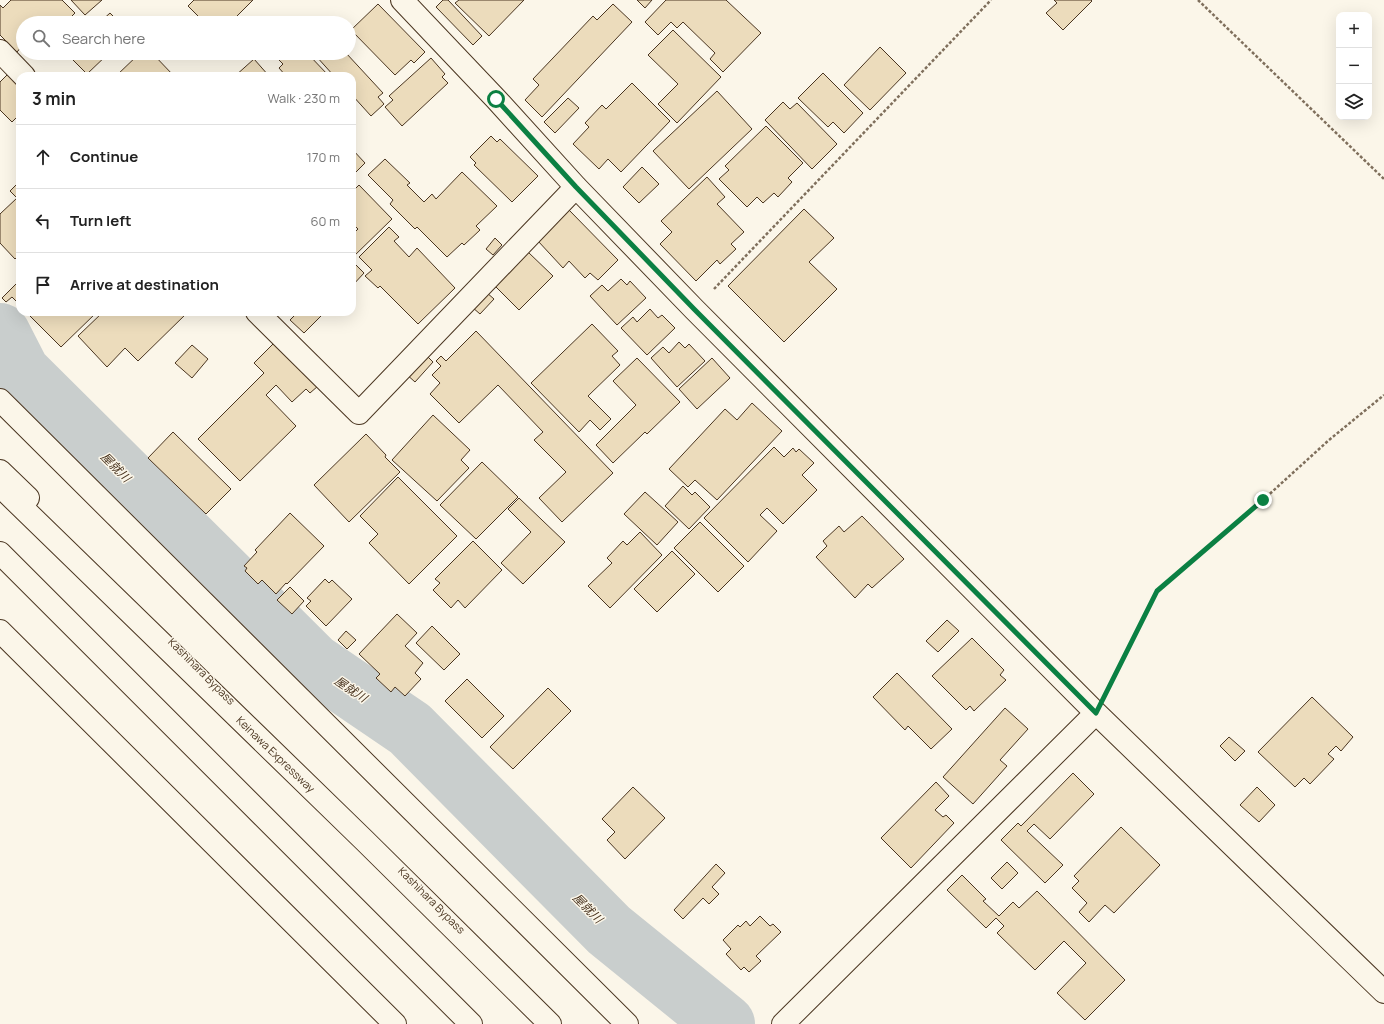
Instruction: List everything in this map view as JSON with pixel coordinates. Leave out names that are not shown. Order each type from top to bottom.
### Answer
[{"type":"main road","points":[[402,0],[496,99],[576,187],[694,309],[1096,713],[1384,992]]},
{"type":"main road","points":[[0,51],[20,72]]},
{"type":"main road","points":[[261,316],[359,413],[576,187]]},
{"type":"main road","points":[[0,400],[627,1024]]},
{"type":"main road","name":"Kashihara Bypass","points":[[0,471],[558,1024]]},
{"type":"main road","name":"Keinawa Expressway","points":[[0,486],[365,841],[550,1024]]},
{"type":"main road","points":[[0,553],[471,1024]]},
{"type":"main road","points":[[0,567],[458,1024]]},
{"type":"main road","points":[[0,630],[395,1024]]},
{"type":"main road","points":[[783,1024],[1096,713]]},
{"type":"path","points":[[694,309],[991,0]]},
{"type":"path","points":[[1198,0],[1384,179]]},
{"type":"path","points":[[1096,713],[1157,591],[1263,500],[1329,440],[1384,395]]},
{"type":"building","points":[[11,0],[62,0],[75,13],[72,16],[16,16],[16,51],[0,35],[0,5],[3,8]]},
{"type":"building","points":[[71,0],[102,0],[85,15]]},
{"type":"building","points":[[194,0],[253,0],[237,16],[198,16],[188,6]]},
{"type":"building","points":[[443,0],[448,0],[482,36],[473,45],[436,7]]},
{"type":"building","points":[[459,0],[524,0],[489,36],[455,3]]},
{"type":"building","points":[[637,0],[652,0],[645,8]]},
{"type":"building","points":[[666,0],[726,0],[761,33],[723,72],[710,59],[715,53],[683,22],[677,28],[671,22],[658,35],[645,22]]},
{"type":"building","points":[[1054,0],[1092,1],[1063,30],[1046,13],[1057,3]]},
{"type":"building","points":[[378,4],[425,52],[414,63],[411,60],[395,75],[356,35],[356,25]]},
{"type":"building","points":[[613,4],[632,22],[542,117],[525,100],[539,85],[533,79],[593,16],[597,20]]},
{"type":"building","points":[[673,30],[721,77],[677,123],[658,104],[678,84],[648,55]]},
{"type":"building","points":[[880,47],[906,73],[870,110],[844,85]]},
{"type":"building","points":[[431,58],[445,74],[442,77],[448,83],[402,126],[385,107],[393,100],[389,96]]},
{"type":"building","points":[[73,60],[102,60],[89,72],[85,72]]},
{"type":"building","points":[[133,60],[159,60],[170,72],[120,72]]},
{"type":"building","points":[[253,60],[255,60],[265,72],[239,72]]},
{"type":"building","points":[[279,60],[314,60],[325,72],[282,72],[279,68],[283,64]]},
{"type":"building","points":[[320,60],[352,60],[383,93],[378,97],[384,104],[371,116],[356,99],[356,72],[330,72]]},
{"type":"building","points":[[823,73],[863,113],[844,133],[833,122],[828,127],[798,98]]},
{"type":"building","points":[[8,74],[16,82],[16,118],[12,122],[0,110],[0,82]]},
{"type":"building","points":[[632,83],[670,121],[621,172],[608,159],[599,169],[573,144],[589,127],[585,123],[602,105],[606,109]]},
{"type":"building","points":[[717,91],[752,129],[689,189],[653,151]]},
{"type":"building","points":[[568,98],[579,108],[555,133],[544,122]]},
{"type":"building","points":[[783,102],[790,109],[797,103],[837,144],[812,169],[765,120]]},
{"type":"building","points":[[766,126],[803,163],[788,178],[792,182],[778,197],[774,193],[763,203],[757,197],[747,207],[719,179],[729,170],[725,166]]},
{"type":"building","points":[[491,136],[497,142],[500,139],[538,176],[512,202],[474,165],[476,163],[470,157]]},
{"type":"building","points":[[356,153],[365,163],[356,172]]},
{"type":"building","points":[[385,159],[410,183],[407,185],[424,202],[432,194],[436,199],[462,172],[497,206],[476,226],[480,230],[464,245],[462,243],[447,257],[417,227],[415,229],[390,204],[393,200],[368,175]]},
{"type":"building","points":[[642,167],[659,184],[639,203],[623,187]]},
{"type":"building","points":[[707,177],[725,197],[717,204],[744,232],[731,244],[736,249],[720,264],[717,260],[696,281],[660,244],[672,232],[661,221]]},
{"type":"building","points":[[16,185],[16,197],[10,191]]},
{"type":"building","points":[[359,185],[392,219],[356,254],[356,231],[358,229],[356,227],[356,188]]},
{"type":"building","points":[[16,199],[15,259],[0,243],[0,214]]},
{"type":"building","points":[[804,209],[834,238],[809,262],[837,289],[784,342],[728,286]]},
{"type":"building","points":[[569,210],[618,260],[598,280],[590,273],[585,278],[569,261],[563,268],[538,241]]},
{"type":"building","points":[[389,227],[399,237],[394,241],[409,257],[417,248],[455,288],[418,324],[380,286],[378,288],[365,276],[372,270],[359,257]]},
{"type":"building","points":[[495,238],[502,245],[493,255],[486,249]]},
{"type":"building","points":[[528,252],[553,276],[519,310],[495,286]]},
{"type":"building","points":[[356,265],[364,273],[356,282]]},
{"type":"building","points":[[621,279],[627,285],[630,281],[646,298],[617,325],[590,296],[602,285],[608,291]]},
{"type":"building","points":[[16,284],[16,301],[12,297],[6,302],[2,298]]},
{"type":"building","points":[[486,292],[494,299],[480,314],[472,307]]},
{"type":"building","points":[[650,309],[658,318],[662,315],[675,328],[647,355],[621,328],[633,317],[637,322]]},
{"type":"building","points":[[30,316],[93,316],[61,347]]},
{"type":"building","points":[[99,316],[184,316],[138,361],[125,348],[107,367],[78,336]]},
{"type":"building","points":[[294,316],[321,316],[304,333],[290,320]]},
{"type":"building","points":[[592,324],[618,351],[612,356],[620,365],[588,396],[611,419],[600,430],[590,420],[579,432],[531,383]]},
{"type":"building","points":[[476,331],[613,473],[562,522],[539,498],[566,472],[534,440],[543,432],[498,385],[459,423],[430,394],[440,383],[432,375],[441,366],[436,361],[441,356],[446,361]]},
{"type":"building","points":[[679,342],[685,348],[689,344],[705,361],[677,387],[651,358],[663,347],[669,353]]},
{"type":"building","points":[[274,343],[318,386],[310,393],[306,389],[292,402],[276,385],[266,395],[296,426],[240,481],[198,439],[264,373],[254,363]]},
{"type":"building","points":[[192,345],[208,359],[192,378],[175,363]]},
{"type":"building","points":[[424,353],[433,362],[415,382],[405,373]]},
{"type":"building","points":[[637,358],[680,402],[647,434],[645,432],[613,463],[596,445],[636,405],[613,381]]},
{"type":"building","points":[[712,358],[730,378],[697,409],[679,389]]},
{"type":"building","points":[[752,403],[782,431],[717,500],[695,480],[688,487],[669,469],[725,409],[737,420]]},
{"type":"building","points":[[433,415],[470,450],[461,460],[469,468],[437,501],[392,460]]},
{"type":"building","points":[[173,432],[231,489],[206,514],[148,458]]},
{"type":"building","points":[[366,434],[400,472],[349,522],[314,485]]},
{"type":"building","points":[[774,447],[784,457],[793,448],[796,452],[799,449],[814,463],[802,475],[817,490],[783,524],[767,508],[760,515],[777,531],[748,562],[704,518]]},
{"type":"building","points":[[482,462],[518,497],[476,539],[440,505]]},
{"type":"building","points":[[398,477],[457,536],[409,584],[369,543],[378,534],[360,516]]},
{"type":"building","points":[[683,486],[692,495],[695,492],[710,507],[689,529],[665,506]]},
{"type":"building","points":[[645,492],[678,522],[657,545],[624,514]]},
{"type":"building","points":[[519,498],[565,542],[523,584],[501,563],[531,532],[508,509]]},
{"type":"building","points":[[290,513],[324,546],[276,594],[262,580],[258,584],[245,571],[247,568],[244,566],[257,552],[255,550]]},
{"type":"building","points":[[862,516],[904,559],[872,588],[868,584],[855,598],[816,557],[827,546],[823,541],[839,526],[844,532]]},
{"type":"building","points":[[700,522],[744,566],[718,592],[674,548]]},
{"type":"building","points":[[640,532],[662,555],[610,608],[588,586],[612,563],[607,558],[623,541],[627,545]]},
{"type":"building","points":[[473,541],[502,570],[465,608],[458,600],[451,608],[433,590],[440,583],[435,579]]},
{"type":"building","points":[[672,551],[695,574],[657,612],[634,589]]},
{"type":"building","points":[[325,579],[329,583],[332,580],[352,599],[326,626],[306,606],[311,601],[307,598]]},
{"type":"building","points":[[290,587],[304,601],[292,614],[277,600]]},
{"type":"building","points":[[397,614],[417,633],[405,646],[423,663],[415,673],[421,679],[405,696],[395,687],[391,692],[376,678],[380,674],[359,654]]},
{"type":"building","points":[[947,620],[959,631],[938,652],[926,641]]},
{"type":"building","points":[[432,626],[460,654],[444,670],[416,643]]},
{"type":"building","points":[[346,631],[356,640],[347,649],[338,640]]},
{"type":"building","points":[[972,638],[1004,670],[1000,675],[1006,680],[974,711],[970,706],[966,710],[932,676]]},
{"type":"building","points":[[897,673],[952,729],[931,749],[908,726],[905,730],[873,697]]},
{"type":"building","points":[[467,679],[504,716],[482,738],[445,701]]},
{"type":"building","points":[[548,688],[571,711],[513,769],[490,747]]},
{"type":"building","points":[[1312,697],[1353,737],[1341,751],[1336,746],[1328,754],[1334,759],[1310,784],[1304,778],[1295,787],[1258,752]]},
{"type":"building","points":[[1005,708],[1028,729],[1000,760],[1007,766],[973,804],[943,777]]},
{"type":"building","points":[[1229,737],[1245,751],[1235,761],[1220,746]]},
{"type":"building","points":[[1073,773],[1094,794],[1050,839],[1034,824],[1027,831],[1063,865],[1045,883],[1001,840],[1018,823],[1021,826]]},
{"type":"building","points":[[936,782],[949,796],[935,810],[943,817],[946,815],[954,823],[911,868],[881,838]]},
{"type":"building","points":[[633,787],[665,818],[625,859],[607,840],[615,832],[602,819]]},
{"type":"building","points":[[1257,787],[1275,805],[1259,822],[1240,805]]},
{"type":"building","points":[[1121,827],[1160,865],[1114,913],[1105,905],[1089,922],[1079,912],[1087,903],[1072,888],[1079,881],[1074,876]]},
{"type":"building","points":[[1007,862],[1018,873],[1002,889],[991,878]]},
{"type":"building","points":[[716,864],[725,873],[712,887],[719,894],[709,904],[703,898],[683,919],[674,910]]},
{"type":"building","points":[[962,875],[986,899],[983,901],[999,916],[1013,902],[1019,908],[1037,891],[1125,980],[1085,1020],[1057,993],[1086,963],[1064,941],[1035,970],[997,933],[1004,926],[996,918],[986,928],[947,890]]},
{"type":"building","points":[[760,916],[770,926],[773,924],[781,932],[756,956],[761,961],[749,972],[744,967],[741,970],[726,954],[731,949],[723,940],[738,925],[740,927],[746,921],[750,926]]},
{"type":"waterway","name":"屋就川","points":[[0,333],[20,372],[313,663],[410,729],[609,930],[725,1024]]},
{"type":"route","points":[[496,99],[576,187],[694,309],[1096,713],[1157,591],[1263,500]]}]
